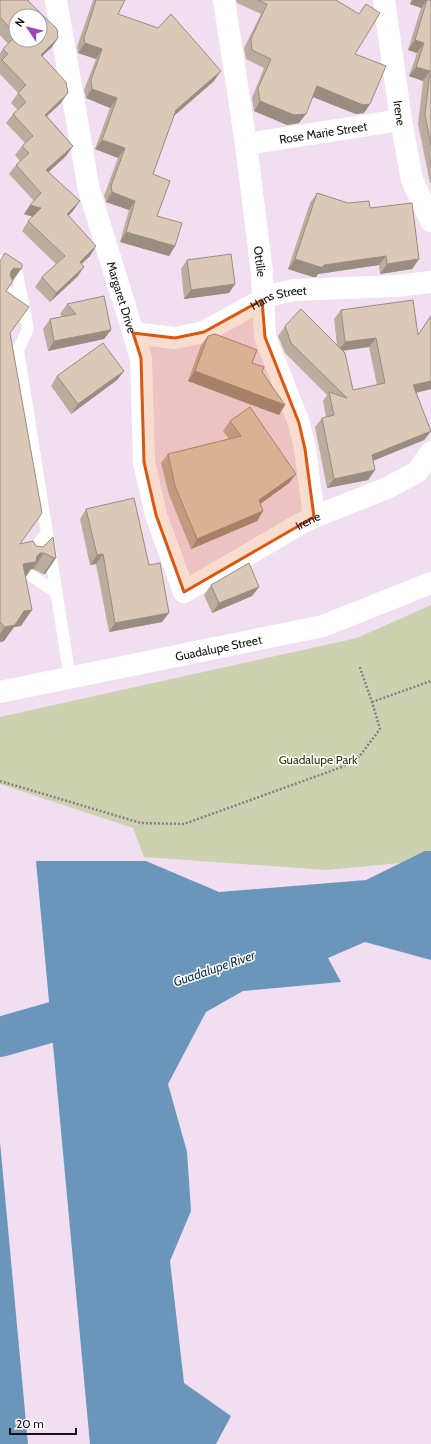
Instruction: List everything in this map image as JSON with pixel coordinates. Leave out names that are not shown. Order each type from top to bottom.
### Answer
[{"type":"street","name":"Margaret Drive","points":[[56,0],[89,190],[141,358],[144,462],[156,515],[184,592]]},
{"type":"street","name":"Ottilie","points":[[224,0],[246,144],[262,273],[262,300],[265,337],[299,423],[305,449],[314,517]]},
{"type":"street","name":"Irene","points":[[384,0],[401,120],[412,180],[431,221]]},
{"type":"street","name":"Rose Marie Street","points":[[246,144],[401,120]]},
{"type":"street","name":"Hans Street","points":[[133,333],[175,338],[204,332],[271,295],[294,290],[396,286],[431,282]]},
{"type":"street","name":"Irene","points":[[184,592],[314,517],[387,488],[417,472],[431,452]]},
{"type":"street","name":"Guadalupe Street","points":[[0,692],[323,626],[431,583]]},
{"type":"lane","points":[[0,262],[17,274],[28,329],[18,350],[70,678]]},
{"type":"lane","points":[[6,291],[23,302]]},
{"type":"lane","points":[[29,556],[47,533]]},
{"type":"lane","points":[[32,576],[57,593]]},
{"type":"path","points":[[0,781],[141,823],[184,824],[342,767],[359,757],[380,729],[359,665]]},
{"type":"path","points":[[372,702],[431,681]]},
{"type":"highlighted area","points":[[262,300],[265,337],[299,423],[305,449],[314,517],[184,592],[156,515],[144,462],[141,358],[133,333],[175,338],[204,332]]},
{"type":"green space","name":"Guadalupe Park","points":[[431,605],[431,860],[327,870],[144,857],[133,828],[0,784],[0,717],[357,638]]},
{"type":"water","points":[[425,851],[431,851],[431,960],[365,942],[328,958],[341,982],[243,991],[206,1012],[168,1084],[187,1152],[191,1211],[170,1261],[184,1383],[231,1416],[216,1444],[90,1444],[36,861],[146,861],[219,892],[366,880]]},
{"type":"water","points":[[0,1142],[28,1444],[0,1444]]},
{"type":"building","points":[[0,0],[29,0],[28,1],[35,8],[8,8],[8,26],[0,17]]},
{"type":"building","points":[[96,0],[125,0],[118,14],[158,28],[171,14],[221,71],[176,110],[153,174],[170,181],[157,216],[182,223],[175,246],[126,232],[135,201],[112,192],[111,186],[125,148],[102,140],[117,98],[92,89],[91,80],[102,49],[85,43],[84,38]]},
{"type":"building","points":[[258,0],[336,0],[359,14],[366,4],[380,13],[355,54],[386,66],[370,104],[363,105],[317,86],[306,114],[294,115],[260,101],[258,88],[271,59],[252,50],[251,39],[267,4]]},
{"type":"building","points":[[427,0],[431,0],[431,145],[425,115],[430,71],[416,67],[424,43],[415,40]]},
{"type":"building","points":[[48,20],[57,29],[58,38],[48,48]]},
{"type":"building","points":[[8,44],[8,48],[48,48],[41,55],[66,82],[68,93],[45,115],[73,146],[46,170],[80,201],[67,214],[96,246],[80,262],[84,267],[56,293],[42,277],[65,256],[28,221],[41,208],[30,205],[41,193],[16,165],[29,153],[22,146],[33,136],[13,114],[26,102],[18,93],[26,85],[2,60],[8,54],[3,49]]},
{"type":"building","points":[[317,193],[348,203],[369,201],[370,208],[412,203],[419,259],[387,264],[386,256],[324,265],[323,267],[320,267],[295,259]]},
{"type":"building","points":[[5,253],[22,264],[21,269],[14,268],[11,271],[10,275],[13,281],[6,291],[29,307],[10,333],[42,513],[20,544],[33,541],[36,546],[43,547],[53,537],[56,558],[40,553],[37,556],[36,562],[23,564],[32,610],[24,611],[15,625],[5,627],[0,622],[0,261]]},
{"type":"building","points":[[231,254],[235,284],[191,290],[187,260]]},
{"type":"building","points":[[104,296],[111,330],[54,341],[50,319],[76,314],[67,304]]},
{"type":"building","points":[[413,300],[418,335],[431,316],[431,381],[413,385],[431,431],[372,455],[375,470],[334,479],[322,418],[334,415],[329,392],[347,398],[291,343],[285,326],[301,309],[345,353],[353,390],[385,383],[376,338],[345,342],[341,310]]},
{"type":"building","points":[[215,334],[257,350],[252,363],[264,367],[262,372],[285,405],[195,371],[208,336]]},
{"type":"building","points":[[103,343],[124,371],[78,404],[57,376]]},
{"type":"building","points":[[250,407],[296,474],[259,500],[263,511],[197,539],[175,486],[168,454],[241,436],[230,421]]},
{"type":"building","points":[[134,498],[149,565],[160,563],[169,613],[115,623],[103,554],[97,555],[86,509]]},
{"type":"building","points":[[249,563],[259,587],[219,603],[211,585]]},
{"type":"waterway","name":"Guadalupe River","points":[[0,1037],[103,1006]]}]
